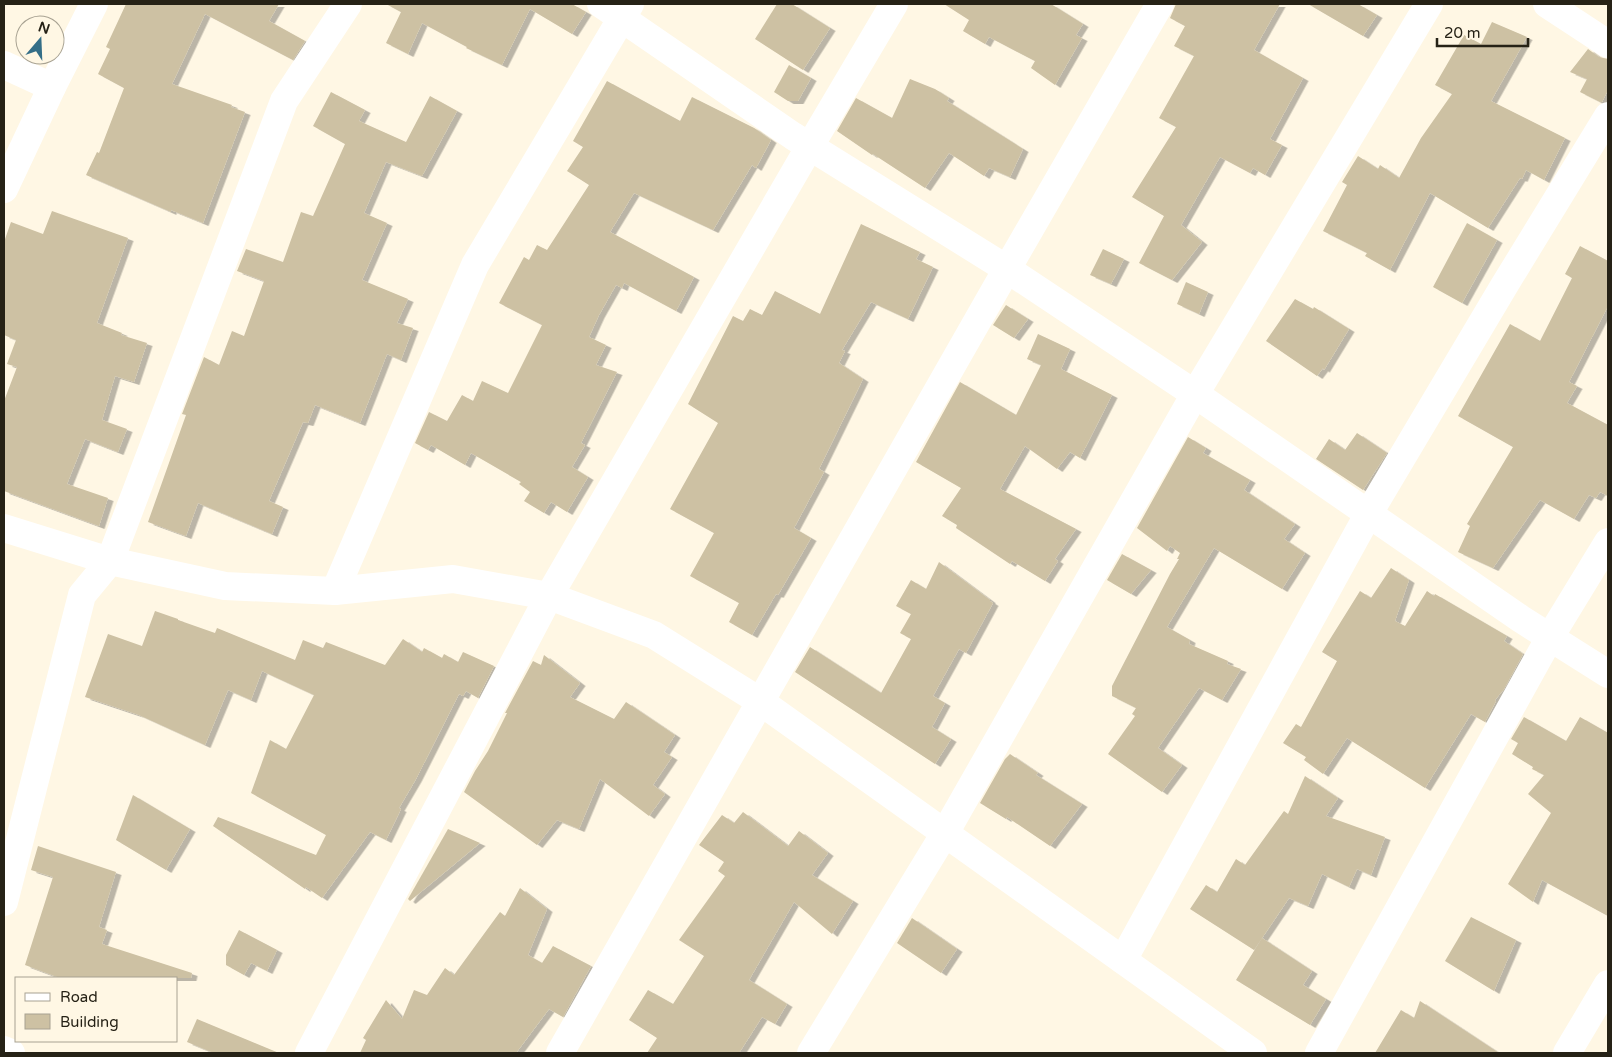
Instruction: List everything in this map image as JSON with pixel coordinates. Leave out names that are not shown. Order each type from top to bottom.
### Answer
[{"type":"street","points":[[4,188],[94,4]]},
{"type":"street","points":[[4,902],[82,595],[110,561],[284,101],[348,4]]},
{"type":"street","points":[[309,1053],[549,596],[894,4]]},
{"type":"street","points":[[560,1053],[1160,4]]},
{"type":"street","points":[[811,1053],[945,833],[1195,394],[1429,4]]},
{"type":"street","points":[[1547,4],[1608,44]]},
{"type":"street","points":[[335,591],[475,265],[618,9],[810,146],[1007,269],[1195,394],[1521,619],[1608,674]]},
{"type":"street","points":[[4,65],[52,87]]},
{"type":"street","points":[[1123,960],[1370,514],[1504,286],[1608,116]]},
{"type":"street","points":[[4,528],[110,561],[225,586],[335,591],[454,578],[549,596],[654,635],[761,702],[1253,1053]]},
{"type":"street","points":[[1319,1053],[1550,638],[1608,542]]},
{"type":"street","points":[[1567,1053],[1608,984]]},
{"type":"street","points":[[4,1050],[11,1053]]},
{"type":"building","points":[[126,4],[279,4],[269,21],[305,41],[293,60],[205,14],[172,84],[232,105],[231,107],[245,112],[203,223],[171,210],[171,212],[86,175],[97,152],[99,153],[124,88],[98,74],[110,49],[106,47]]},
{"type":"building","points":[[386,4],[572,4],[586,12],[572,34],[530,9],[502,65],[466,48],[422,23],[408,54],[386,43],[401,12]]},
{"type":"building","points":[[777,4],[792,4],[830,28],[803,70],[755,39]]},
{"type":"building","points":[[944,4],[1051,4],[1083,24],[1076,35],[1082,38],[1055,85],[1031,68],[1035,61],[989,37],[985,44],[963,31],[969,20]]},
{"type":"building","points":[[1176,4],[1280,4],[1254,50],[1303,78],[1270,139],[1282,145],[1265,175],[1253,168],[1250,173],[1220,157],[1181,225],[1202,242],[1172,280],[1139,263],[1164,216],[1132,197],[1176,127],[1159,118],[1194,56],[1174,46],[1185,26],[1170,18]]},
{"type":"building","points":[[1308,4],[1358,4],[1377,15],[1363,36]]},
{"type":"building","points":[[1492,22],[1527,37],[1491,101],[1565,138],[1544,180],[1526,170],[1522,179],[1520,178],[1488,228],[1430,193],[1390,270],[1365,256],[1367,253],[1323,231],[1347,185],[1342,182],[1358,156],[1378,169],[1380,165],[1399,178],[1421,138],[1452,94],[1435,85],[1464,35],[1481,44]]},
{"type":"building","points":[[1588,49],[1599,57],[1608,59],[1608,90],[1602,102],[1580,92],[1587,79],[1570,72]]},
{"type":"building","points":[[789,65],[811,78],[798,101],[788,101],[774,92]]},
{"type":"building","points":[[910,79],[935,89],[949,98],[947,101],[1023,149],[1010,177],[989,168],[984,176],[949,153],[925,188],[837,131],[856,98],[892,118]]},
{"type":"building","points":[[607,81],[680,121],[692,97],[754,128],[771,140],[756,168],[752,165],[713,230],[634,193],[610,232],[694,277],[676,311],[624,283],[622,288],[616,285],[589,337],[606,345],[596,365],[617,372],[581,443],[585,445],[572,467],[588,477],[567,512],[551,502],[544,513],[524,501],[530,492],[519,484],[521,482],[471,453],[465,465],[431,445],[428,450],[415,443],[429,412],[447,421],[462,395],[473,401],[482,381],[508,393],[542,325],[499,303],[524,257],[529,260],[537,245],[547,250],[589,185],[567,171],[583,147],[573,141]]},
{"type":"building","points":[[331,92],[365,110],[359,121],[406,142],[430,96],[457,111],[422,176],[386,162],[364,213],[387,223],[362,280],[408,299],[397,323],[413,328],[401,360],[387,354],[360,423],[315,405],[308,423],[303,422],[269,501],[283,507],[272,534],[198,503],[186,536],[148,522],[186,415],[182,414],[204,357],[219,365],[232,331],[244,336],[264,281],[237,271],[246,249],[283,262],[301,212],[313,216],[345,144],[313,126]]},
{"type":"building","points":[[52,211],[128,238],[97,323],[122,333],[121,335],[147,343],[134,382],[115,376],[102,420],[127,429],[118,452],[85,439],[67,484],[108,498],[99,526],[4,491],[4,401],[17,367],[7,364],[16,340],[4,335],[4,242],[11,222],[43,234]]},
{"type":"building","points":[[1467,223],[1497,240],[1462,303],[1433,287]]},
{"type":"building","points":[[861,224],[920,252],[916,259],[933,267],[908,319],[871,302],[842,350],[845,351],[839,363],[863,379],[819,469],[824,472],[794,528],[811,538],[752,635],[729,622],[739,603],[690,576],[714,533],[670,509],[718,423],[688,404],[733,316],[743,321],[750,309],[762,315],[775,291],[820,314]]},
{"type":"building","points":[[1580,246],[1608,261],[1608,306],[1569,382],[1577,386],[1567,403],[1608,425],[1608,496],[1600,492],[1596,498],[1589,495],[1574,519],[1540,500],[1493,568],[1458,552],[1470,526],[1467,524],[1513,447],[1458,416],[1510,324],[1540,341],[1572,278],[1565,274]]},
{"type":"building","points":[[1103,249],[1124,259],[1111,284],[1090,275]]},
{"type":"building","points":[[1186,282],[1208,292],[1199,314],[1177,304]]},
{"type":"building","points":[[1295,299],[1313,309],[1314,307],[1349,329],[1324,370],[1323,368],[1317,376],[1266,341]]},
{"type":"building","points":[[1006,305],[1028,319],[1014,338],[993,325]]},
{"type":"building","points":[[1038,334],[1070,349],[1061,369],[1112,395],[1080,458],[1070,452],[1057,469],[1025,446],[1000,489],[1076,529],[1055,559],[1058,561],[1045,581],[1012,561],[1010,564],[956,528],[957,525],[942,516],[961,488],[916,462],[960,382],[1016,415],[1041,365],[1027,359]]},
{"type":"building","points":[[1357,433],[1387,453],[1363,490],[1316,459],[1329,439],[1345,450]]},
{"type":"building","points":[[1188,437],[1206,448],[1203,453],[1250,480],[1244,490],[1295,524],[1284,539],[1305,553],[1282,589],[1214,548],[1167,627],[1190,640],[1189,644],[1228,661],[1227,664],[1241,669],[1222,700],[1199,688],[1158,748],[1182,765],[1162,792],[1108,754],[1135,716],[1132,714],[1136,708],[1112,696],[1112,686],[1179,559],[1177,559],[1180,553],[1170,546],[1167,551],[1137,528]]},
{"type":"building","points":[[1122,554],[1151,570],[1131,594],[1107,580]]},
{"type":"building","points":[[939,562],[993,603],[966,653],[959,649],[933,696],[945,703],[932,727],[951,739],[935,764],[795,672],[810,647],[881,693],[911,639],[900,633],[911,614],[896,606],[911,580],[926,589]]},
{"type":"building","points":[[1391,568],[1409,580],[1395,621],[1405,626],[1427,591],[1507,636],[1504,641],[1523,654],[1504,689],[1495,700],[1485,722],[1471,714],[1425,788],[1347,738],[1323,774],[1304,760],[1306,757],[1283,743],[1296,724],[1301,727],[1337,661],[1322,652],[1360,591],[1371,598]]},
{"type":"building","points":[[155,611],[215,633],[217,628],[295,660],[303,640],[323,648],[326,642],[385,665],[403,639],[422,652],[424,648],[442,658],[444,654],[458,662],[463,652],[494,666],[478,698],[466,691],[463,696],[459,694],[416,779],[399,808],[401,809],[386,840],[370,832],[322,898],[306,887],[305,889],[213,826],[218,817],[316,855],[326,835],[251,793],[270,740],[286,749],[314,695],[262,671],[251,700],[228,690],[205,745],[139,715],[85,697],[108,634],[142,646]]},
{"type":"building","points":[[544,655],[580,683],[570,697],[614,719],[626,702],[675,735],[664,752],[672,757],[653,785],[665,794],[649,816],[600,779],[579,829],[557,820],[537,845],[464,792],[488,751],[507,713],[505,713],[533,661],[541,665]]},
{"type":"building","points":[[1524,717],[1566,741],[1580,717],[1608,733],[1608,916],[1542,880],[1533,902],[1508,884],[1551,813],[1528,794],[1544,775],[1532,769],[1533,767],[1512,754],[1518,743],[1511,739]]},
{"type":"building","points":[[1010,754],[1038,773],[1036,775],[1082,804],[1050,846],[1007,817],[1006,819],[980,803],[1005,759]]},
{"type":"building","points":[[1305,776],[1338,798],[1326,816],[1385,837],[1371,875],[1357,869],[1349,887],[1322,874],[1308,906],[1289,898],[1254,950],[1190,909],[1206,885],[1217,892],[1236,859],[1245,865],[1284,811],[1288,814]]},
{"type":"building","points":[[133,795],[190,829],[166,870],[116,840]]},
{"type":"building","points":[[743,812],[788,846],[799,831],[828,853],[812,875],[853,901],[832,934],[794,902],[749,980],[787,1004],[775,1024],[762,1017],[739,1053],[647,1053],[657,1038],[629,1020],[648,990],[673,1004],[704,956],[679,940],[725,876],[718,871],[724,862],[699,845],[722,815],[734,823]]},
{"type":"building","points":[[448,829],[480,843],[410,901],[408,899]]},
{"type":"building","points":[[38,846],[116,872],[99,927],[107,930],[102,944],[192,973],[191,978],[57,977],[25,965],[53,877],[31,870]]},
{"type":"building","points":[[520,888],[547,909],[528,955],[542,963],[553,946],[591,966],[563,1017],[549,1009],[516,1053],[360,1053],[366,1040],[363,1038],[386,1000],[402,1019],[414,990],[427,995],[445,968],[454,975],[500,912],[505,916]]},
{"type":"building","points":[[1471,917],[1516,940],[1494,991],[1445,961]]},
{"type":"building","points":[[912,918],[957,949],[941,973],[897,943]]},
{"type":"building","points":[[239,930],[277,950],[267,971],[251,963],[244,975],[226,965],[226,955]]},
{"type":"building","points":[[1262,938],[1312,971],[1303,985],[1326,999],[1310,1025],[1236,980]]},
{"type":"building","points":[[1420,1001],[1499,1053],[1375,1053],[1401,1010],[1414,1018]]},
{"type":"building","points":[[197,1019],[279,1053],[214,1053],[187,1042]]}]
